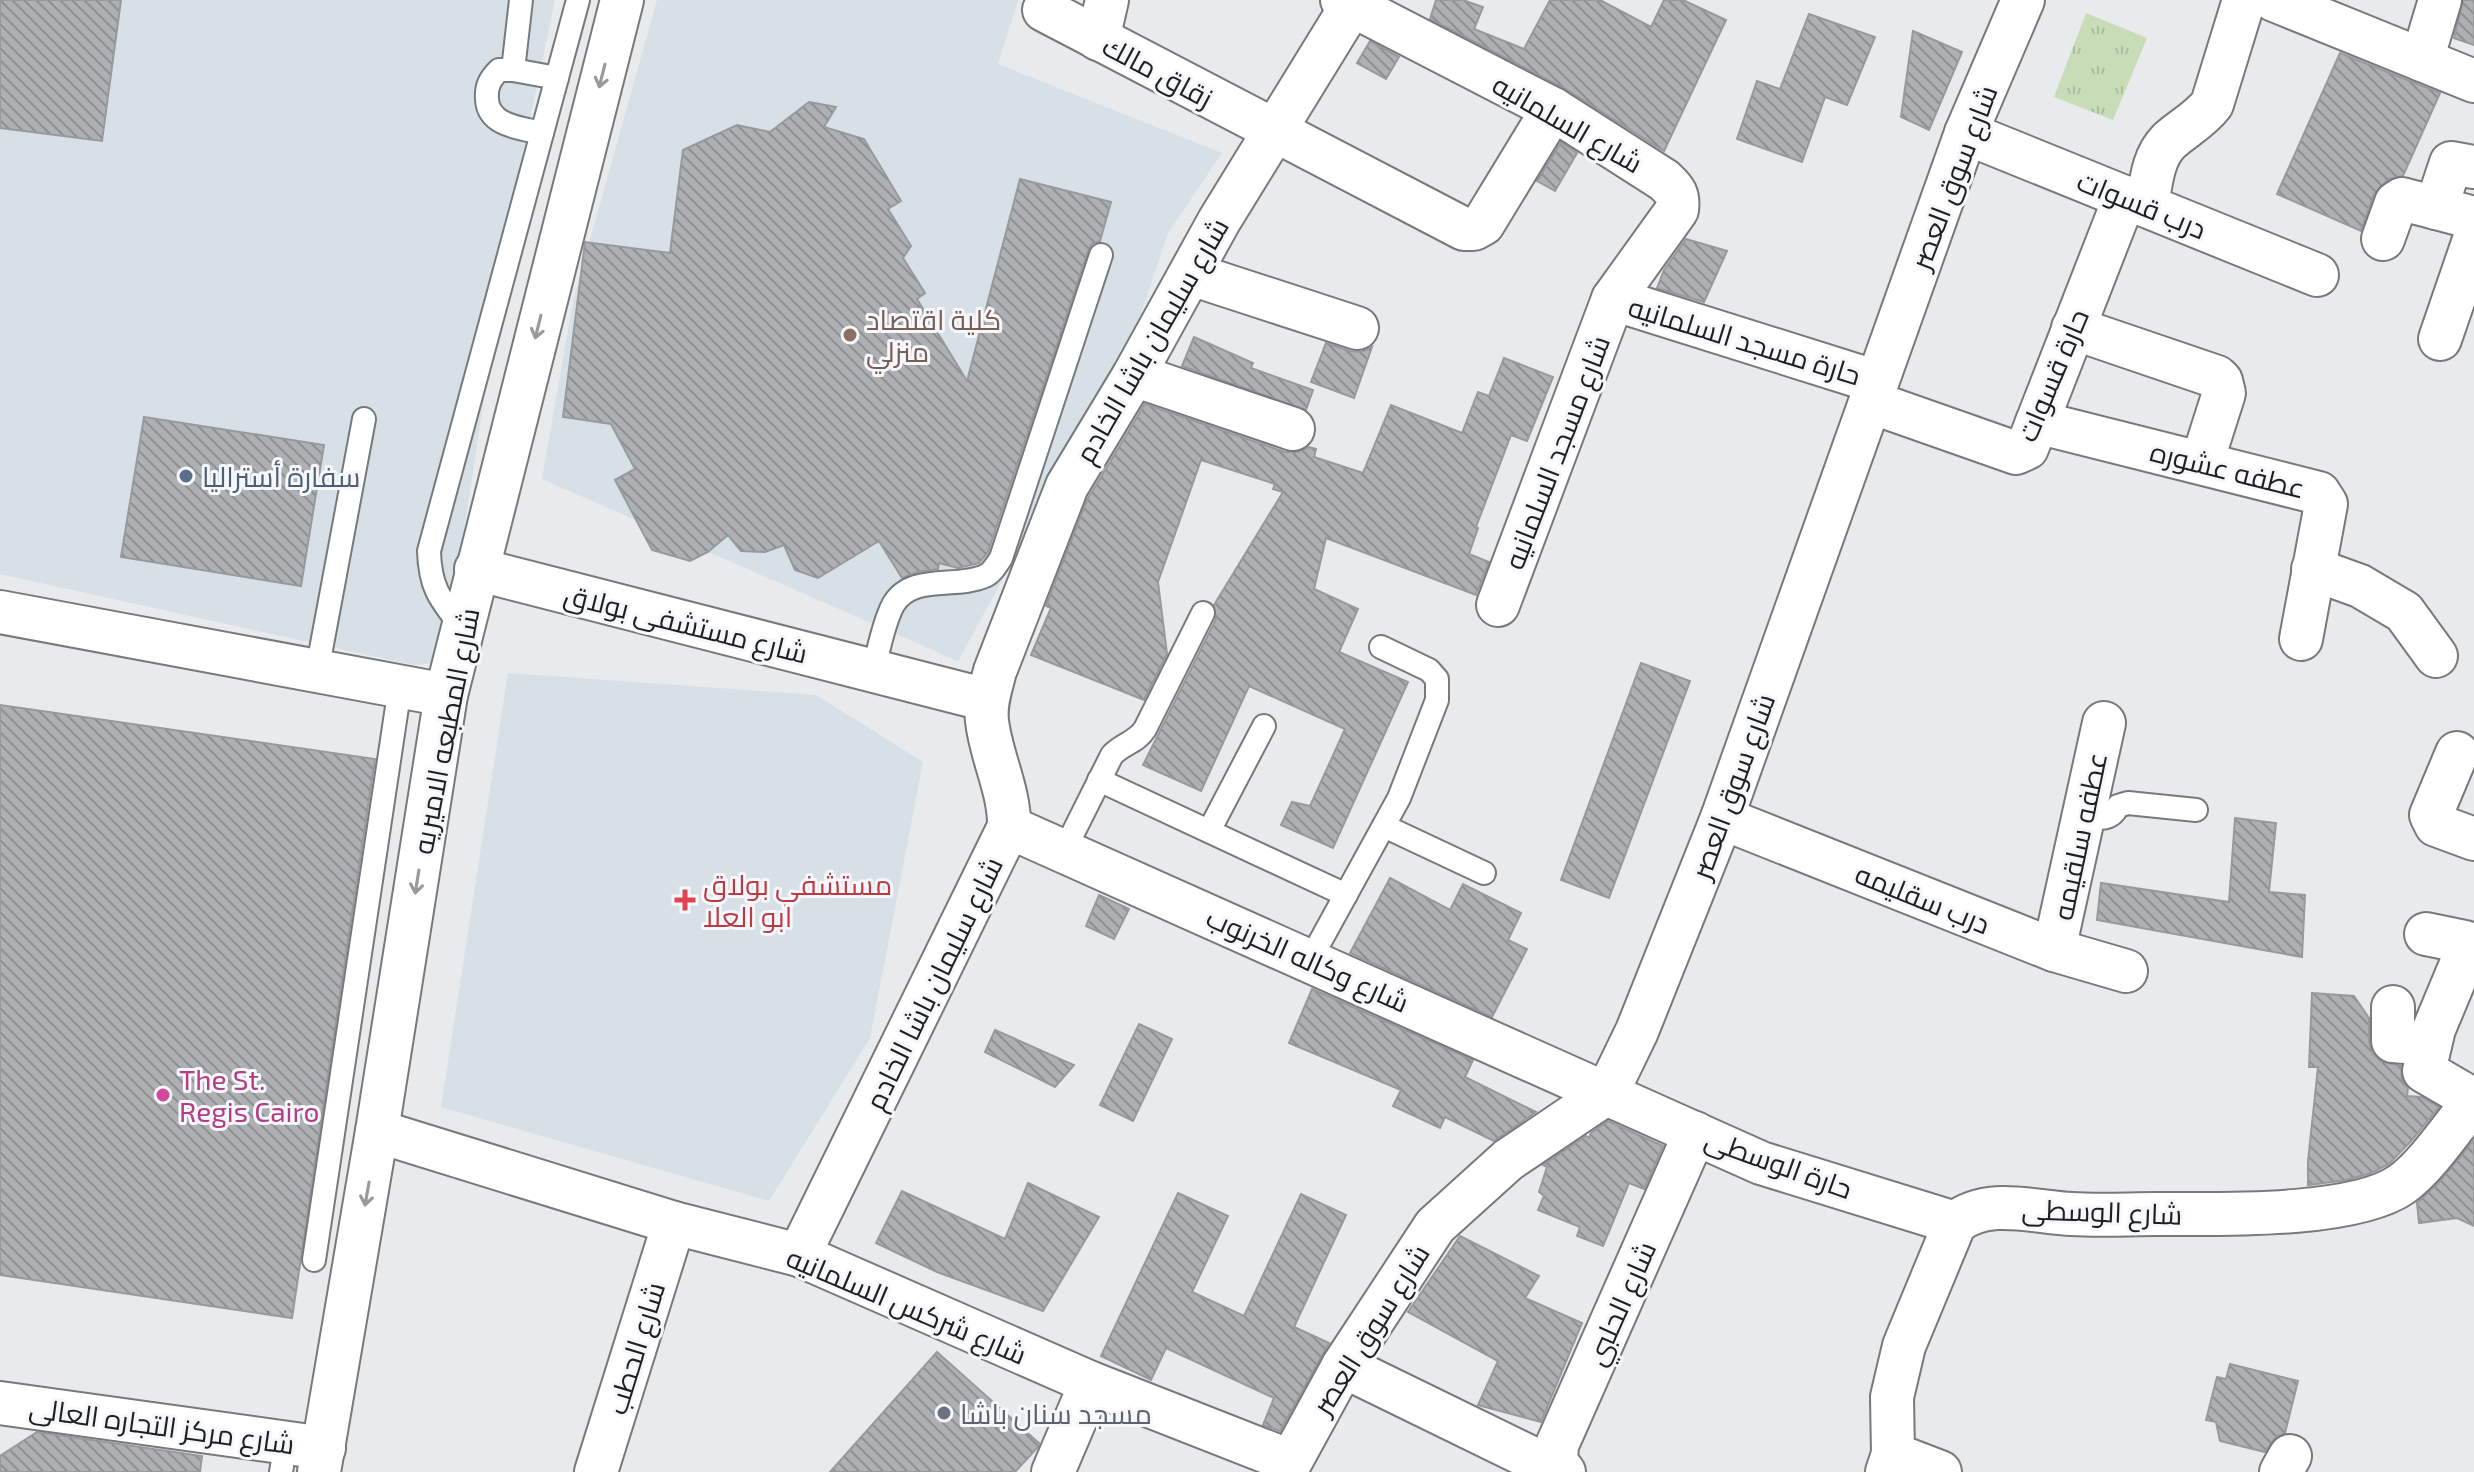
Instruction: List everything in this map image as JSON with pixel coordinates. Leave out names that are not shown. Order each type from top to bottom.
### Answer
[{"type":"street","name":"شارع المطبعه الاميريه","points":[[302,1458],[377,1131],[446,695],[622,0]]},
{"type":"street","name":"شارع سوق العصر","points":[[1287,1467],[1343,1366],[1435,1226],[1508,1160],[1607,1093],[1637,1031],[1722,818],[1966,133],[2023,0]]},
{"type":"street","name":"حارة قسوات","points":[[1874,392],[2016,453],[2027,448],[2073,328],[2159,154],[2167,143],[2212,104],[2244,0]]},
{"type":"street","points":[[2274,0],[2474,81]]},
{"type":"street","points":[[2422,60],[2440,0]]},
{"type":"street","name":"شارع السلمانيه","points":[[1350,2],[1553,109],[1675,190],[1677,210],[1613,299]]},
{"type":"street","name":"شارع سليمان باشا الخادم","points":[[799,1255],[1009,827],[1007,798],[990,738],[987,700],[1012,574],[1134,375],[1219,221],[1350,2]]},
{"type":"street","name":"زقاق مالك","points":[[1044,10],[1102,20],[1273,132],[1464,229],[1474,229],[1489,216],[1553,109]]},
{"type":"street","name":"درب قسوات","points":[[1966,133],[2317,275]]},
{"type":"street","points":[[2383,239],[2398,200],[2455,213],[2451,163],[2474,167]]},
{"type":"street","points":[[2440,339],[2472,255]]},
{"type":"street","points":[[1191,274],[1357,328]]},
{"type":"street","name":"حارة مسجد السلمانيه","points":[[1613,299],[1874,392]]},
{"type":"street","name":"شارع مسجد السلمانيه","points":[[1498,605],[1613,299]]},
{"type":"street","points":[[2073,328],[2217,377],[2221,381],[2224,393],[2202,462]]},
{"type":"street","points":[[1134,375],[1293,429]]},
{"type":"street","name":"عطفه عشوره","points":[[2037,422],[2319,493],[2326,504],[2301,639]]},
{"type":"street","name":"شارع مستشفى بولاق","points":[[476,569],[885,674]]},
{"type":"street","points":[[2313,569],[2360,586],[2404,612],[2436,656]]},
{"type":"street","points":[[0,612],[446,695]]},
{"type":"street","points":[[885,674],[987,700]]},
{"type":"street","name":"عطفه سلقيمه","points":[[2054,950],[2104,723]]},
{"type":"street","points":[[2457,753],[2431,815],[2436,825],[2474,839]]},
{"type":"street","name":"درب سقليمه","points":[[1722,818],[2054,950],[2126,971]]},
{"type":"street","name":"شارع وكاله الخرنوب","points":[[1009,827],[1607,1093]]},
{"type":"street","points":[[2426,934],[2469,945],[2434,1029],[2424,1072],[2474,1101]]},
{"type":"street","points":[[2393,1007],[2393,1041],[2430,1044]]},
{"type":"street","name":"حارة الوسطى","points":[[1607,1093],[1761,1163],[1955,1223]]},
{"type":"street","name":"شارع الوسطى","points":[[1955,1223],[1967,1213],[1982,1208],[2074,1214],[2242,1214],[2373,1199],[2403,1183],[2474,1101]]},
{"type":"street","name":"شارع شركس السلمانيه","points":[[377,1131],[674,1223],[799,1255],[1287,1467]]},
{"type":"street","name":"شارع الحلبي","points":[[1562,1472],[1556,1462],[1557,1445],[1695,1133]]},
{"type":"street","name":"شارع الحطب","points":[[596,1472],[674,1223]]},
{"type":"street","points":[[1940,1472],[1890,1463],[1892,1397],[1904,1346],[1955,1223]]},
{"type":"street","points":[[1343,1366],[1562,1472]]},
{"type":"street","points":[[1053,1472],[1091,1383]]},
{"type":"street","name":"شارع مركز التجاره العالى","points":[[0,1403],[302,1458]]},
{"type":"lane","points":[[513,70],[521,0]]},
{"type":"lane","points":[[462,627],[436,594],[430,575],[429,551],[578,0]]},
{"type":"lane","points":[[542,133],[500,122],[491,113],[486,103],[490,79],[499,70],[557,78]]},
{"type":"lane","points":[[1012,574],[1001,558],[1101,255]]},
{"type":"lane","points":[[317,671],[364,419]]},
{"type":"lane","points":[[885,674],[893,604],[907,590],[920,585],[1012,574]]},
{"type":"lane","points":[[1064,851],[1112,755],[1138,739],[1145,729],[1203,613]]},
{"type":"lane","points":[[1310,960],[1384,826],[1437,700],[1437,679],[1429,670],[1381,647]]},
{"type":"lane","points":[[314,1260],[400,687]]},
{"type":"lane","points":[[1209,831],[1264,726]]},
{"type":"lane","points":[[1099,780],[1346,895]]},
{"type":"lane","points":[[2084,815],[2106,819],[2118,806],[2128,803],[2196,810]]},
{"type":"lane","points":[[1384,826],[1484,873]]},
{"type":"shaded area","points":[[0,0],[555,0],[518,176],[444,662],[413,665],[0,574]]},
{"type":"shaded area","name":"كلية اقتصاد منزلي","points":[[657,0],[1018,0],[998,64],[1222,153],[1168,233],[1122,370],[1076,445],[958,661],[542,479],[573,301]]},
{"type":"shaded area","name":"مستشفي بولاق ابو العلا","points":[[508,673],[816,695],[923,762],[870,1038],[769,1201],[441,1107]]},
{"type":"green space","points":[[2086,13],[2147,38],[2113,120],[2054,97]]},
{"type":"building","points":[[0,0],[121,0],[102,141],[0,128]]},
{"type":"building","points":[[1436,0],[1463,0],[1483,7],[1474,29],[1524,49],[1550,0],[1600,0],[1651,27],[1664,0],[1683,0],[1726,20],[1664,151],[1564,88],[1430,19]]},
{"type":"building","points":[[2463,0],[2474,0],[2474,45],[2454,38]]},
{"type":"building","points":[[1809,14],[1875,37],[1847,105],[1825,97],[1802,162],[1737,139],[1757,81],[1780,89]]},
{"type":"building","points":[[1913,31],[1962,52],[1929,130],[1901,117]]},
{"type":"building","points":[[1370,41],[1399,57],[1386,79],[1357,63]]},
{"type":"building","points":[[2340,53],[2440,93],[2403,176],[2389,179],[2374,194],[2361,231],[2277,194]]},
{"type":"building","points":[[809,102],[836,107],[824,127],[864,139],[901,201],[888,209],[911,246],[903,258],[925,293],[917,299],[967,381],[1020,179],[1111,202],[1100,241],[1092,244],[1088,251],[988,552],[979,563],[958,568],[939,563],[938,569],[902,578],[879,541],[818,578],[795,570],[784,545],[765,552],[741,551],[728,535],[708,552],[690,561],[652,550],[615,480],[635,469],[611,424],[563,417],[585,242],[670,253],[683,150],[737,125],[770,132]]},
{"type":"building","points":[[1561,142],[1577,153],[1555,191],[1537,181]]},
{"type":"building","points":[[1686,239],[1727,251],[1704,302],[1657,288],[1664,270]]},
{"type":"building","points":[[1194,337],[1253,363],[1251,368],[1313,390],[1306,410],[1182,366]]},
{"type":"building","points":[[1326,343],[1361,352],[1372,347],[1354,398],[1311,382]]},
{"type":"building","points":[[1504,358],[1553,377],[1527,441],[1511,435],[1476,527],[1469,554],[1489,562],[1476,595],[1326,538],[1314,589],[1358,609],[1339,652],[1408,682],[1333,848],[1281,825],[1292,802],[1310,806],[1345,729],[1249,686],[1201,791],[1143,765],[1216,619],[1214,605],[1283,492],[1273,489],[1275,484],[1201,460],[1158,582],[1167,654],[1144,700],[1031,655],[1051,608],[1046,606],[1087,500],[1145,404],[1285,452],[1298,452],[1309,447],[1316,449],[1314,457],[1363,473],[1391,405],[1462,433],[1478,392],[1489,396]]},
{"type":"building","points":[[144,417],[324,445],[301,586],[121,557]]},
{"type":"building","points":[[1641,663],[1690,681],[1609,898],[1561,880]]},
{"type":"building","name":"The St. Regis Cairo","points":[[0,705],[375,759],[292,1318],[0,1275]]},
{"type":"building","points":[[2235,818],[2276,823],[2269,892],[2305,895],[2302,957],[2097,920],[2101,883],[2229,902]]},
{"type":"building","points":[[1390,878],[1450,910],[1463,884],[1521,913],[1508,940],[1527,949],[1492,1017],[1350,953]]},
{"type":"building","points":[[1099,895],[1129,909],[1114,939],[1086,926]]},
{"type":"building","points":[[1312,989],[1473,1060],[1465,1077],[1536,1112],[1494,1141],[1445,1117],[1440,1128],[1393,1106],[1401,1090],[1289,1043]]},
{"type":"building","points":[[2312,993],[2354,996],[2369,1018],[2372,1053],[2381,1061],[2401,1066],[2402,1080],[2408,1088],[2407,1096],[2421,1097],[2439,1107],[2389,1164],[2347,1180],[2308,1185],[2318,1067],[2309,1067]]},
{"type":"building","points":[[1139,1024],[1172,1039],[1133,1121],[1100,1105]]},
{"type":"building","points":[[995,1030],[1074,1065],[1055,1087],[985,1052]]},
{"type":"building","points":[[1608,1121],[1663,1146],[1644,1189],[1629,1183],[1603,1246],[1577,1236],[1580,1227],[1538,1210],[1544,1196],[1539,1192],[1547,1167],[1543,1165],[1586,1136],[1589,1138]]},
{"type":"building","points":[[2474,1140],[2474,1226],[2457,1218],[2419,1223],[2417,1203]]},
{"type":"building","points":[[1028,1183],[1099,1217],[1043,1311],[937,1272],[876,1243],[902,1191],[1005,1239]]},
{"type":"building","points":[[1178,1193],[1228,1216],[1192,1292],[1244,1316],[1301,1194],[1346,1215],[1294,1327],[1329,1343],[1280,1431],[1263,1425],[1274,1398],[1166,1348],[1151,1380],[1101,1356]]},
{"type":"building","points":[[1460,1236],[1539,1276],[1525,1298],[1582,1323],[1541,1422],[1478,1405],[1498,1361],[1408,1312]]},
{"type":"building","name":"مسجد سنان باشا","points":[[937,1352],[1039,1443],[1038,1447],[1015,1472],[830,1472]]},
{"type":"building","points":[[2230,1364],[2298,1381],[2285,1433],[2277,1436],[2265,1452],[2220,1441],[2216,1422],[2206,1420],[2217,1377],[2226,1379]]},
{"type":"building","points":[[37,1432],[202,1456],[200,1472],[0,1472],[0,1456]]},
{"type":"place","name":"كلية اقتصاد منزلي","points":[[850,335]]},
{"type":"place","name":"سفارة أستراليا","points":[[186,476]]},
{"type":"place","name":"مستشفي بولاق ابو العلا","points":[[685,900]]},
{"type":"place","name":"The St. Regis Cairo","points":[[163,1095]]},
{"type":"place","name":"مسجد سنان باشا","points":[[944,1413]]}]
